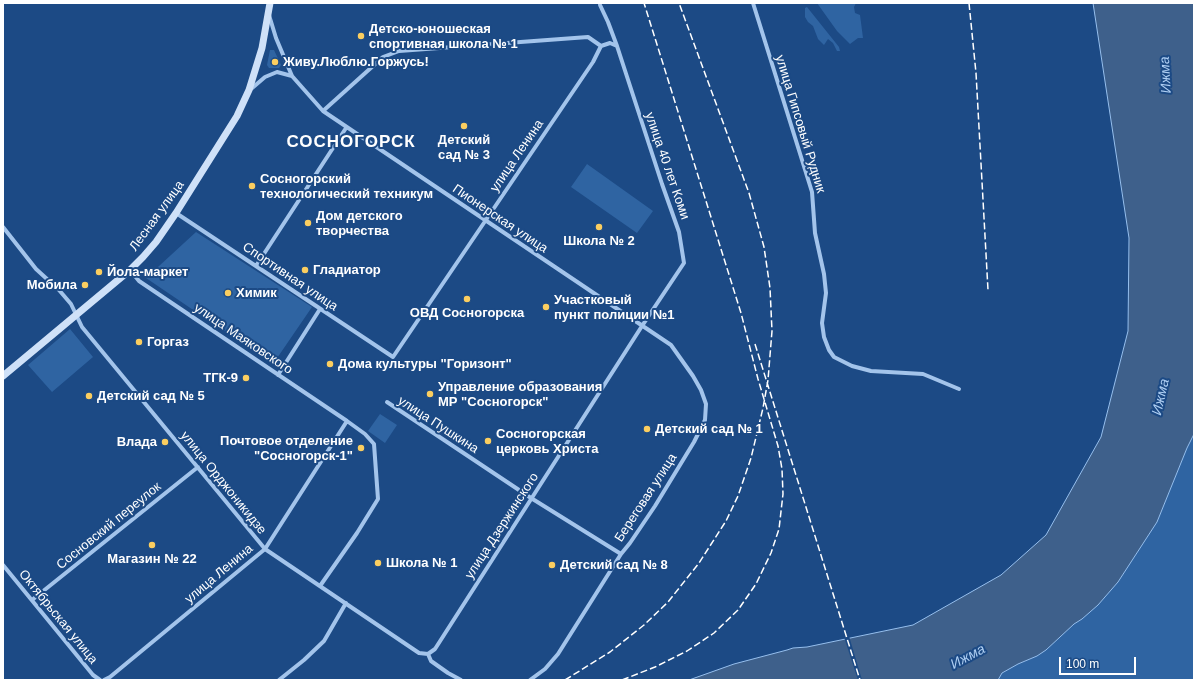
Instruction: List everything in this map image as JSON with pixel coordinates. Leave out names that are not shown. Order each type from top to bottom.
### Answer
[{"type":"main road","name":"Лесная улица","points":[[3,376],[130,270],[152,247],[176,213],[237,116],[249,90],[262,48],[270,3]]},
{"type":"street","name":"улица Гипсовый Рудник","points":[[753,3],[812,192],[815,233],[824,274],[826,293],[822,323],[824,337],[829,350],[834,356],[852,366],[871,371],[923,374],[959,389]]},
{"type":"street","name":"улица 40 лет Коми","points":[[600,5],[617,46],[679,232],[684,263],[642,326]]},
{"type":"street","name":"Пионерская улица","points":[[268,13],[276,38],[292,76],[323,111],[346,128],[642,326]]},
{"type":"street","points":[[323,111],[383,57],[399,51],[588,37],[601,46],[610,43],[617,46]]},
{"type":"street","name":"улица Ленина","points":[[393,357],[593,62],[601,46]]},
{"type":"street","points":[[249,90],[265,77],[277,72],[292,76]]},
{"type":"street","points":[[256,266],[346,128]]},
{"type":"street","name":"Спортивная улица","points":[[176,213],[393,357]]},
{"type":"street","name":"улица Орджоникидзе","points":[[3,227],[36,270],[67,299],[82,327],[265,549],[419,653],[428,654]]},
{"type":"street","name":"улица Маяковского","points":[[130,270],[139,281],[347,421],[365,434],[374,444],[378,500],[320,586]]},
{"type":"street","points":[[278,375],[320,309]]},
{"type":"street","name":"улица Дзержинского","points":[[428,654],[435,649],[642,326]]},
{"type":"street","name":"Береговая улица","points":[[530,680],[545,669],[558,654],[621,554],[654,506],[694,442],[705,420],[706,404],[701,390],[693,376],[671,345],[642,326]]},
{"type":"street","name":"улица Пушкина","points":[[387,402],[531,498],[621,554]]},
{"type":"street","name":"улица Ленина","points":[[104,680],[116,672],[265,549],[347,421]]},
{"type":"street","name":"Сосновский переулок","points":[[32,600],[198,467]]},
{"type":"street","name":"Октябрьская улица","points":[[3,565],[93,675],[100,680]]},
{"type":"street","points":[[280,680],[324,641],[346,603]]},
{"type":"street","points":[[428,654],[431,661],[461,680]]},
{"type":"shaded area","points":[[817,3],[856,3],[854,7],[855,13],[860,15],[863,38],[858,38],[850,44],[837,31]]},
{"type":"shaded area","points":[[807,7],[839,47],[840,51],[837,51],[833,43],[828,39],[824,45],[818,39],[813,26],[805,17],[805,8]]},
{"type":"shaded area","points":[[270,50],[274,50],[281,65],[279,68],[269,68],[267,65]]},
{"type":"shaded area","points":[[587,164],[653,211],[637,233],[571,187]]},
{"type":"shaded area","name":"Химик","points":[[196,232],[312,307],[273,364],[146,278]]},
{"type":"shaded area","points":[[70,329],[93,357],[52,392],[28,365]]},
{"type":"shaded area","points":[[380,414],[397,425],[385,443],[368,431]]},
{"type":"shaded area","points":[[1194,434],[1194,680],[998,680],[1002,673],[1046,650],[1074,624],[1098,605],[1118,582],[1157,522]]},
{"type":"water","name":"Ижма","points":[[1093,3],[1194,3],[1194,434],[1157,522],[1118,582],[1098,605],[1074,624],[1046,650],[1002,673],[998,680],[689,680],[734,664],[793,648],[807,647],[913,625],[1001,575],[1046,535],[1101,437],[1128,331],[1129,238]]},
{"type":"pier","points":[[849,636],[862,680],[858,680],[844,637]]},
{"type":"railway","points":[[622,680],[655,667],[687,651],[714,633],[738,610],[756,584],[771,553],[779,529],[783,494],[782,469],[778,446],[758,379],[741,313],[644,3]]},
{"type":"railway","points":[[565,680],[610,652],[644,625],[668,602],[699,563],[726,521],[738,496],[751,458],[768,380],[772,331],[770,288],[764,247],[749,193],[679,3]]},
{"type":"railway","points":[[969,3],[976,73],[988,290]]},
{"type":"railway","points":[[755,344],[860,680]]},
{"type":"place","name":"Детско-юношеская спортивная школа № 1","points":[[361,36]]},
{"type":"place","name":"Живу.Люблю.Горжусь!","points":[[275,62]]},
{"type":"place","name":"Детский сад № 3","points":[[464,126]]},
{"type":"place","name":"Сосногорский технологический техникум","points":[[252,186]]},
{"type":"place","name":"Дом детского творчества","points":[[308,223]]},
{"type":"place","name":"Школа № 2","points":[[599,227]]},
{"type":"place","name":"Гладиатор","points":[[305,270]]},
{"type":"place","name":"Йола-маркет","points":[[99,272]]},
{"type":"place","name":"Мобила","points":[[85,285]]},
{"type":"place","name":"Химик","points":[[228,293]]},
{"type":"place","name":"ОВД Сосногорска","points":[[467,299]]},
{"type":"place","name":"Участковый пункт полиции №1","points":[[546,307]]},
{"type":"place","name":"Горгаз","points":[[139,342]]},
{"type":"place","name":"Дома культуры \"Горизонт\"","points":[[330,364]]},
{"type":"place","name":"ТГК-9","points":[[246,378]]},
{"type":"place","name":"Управление образования МР \"Сосногорск\"","points":[[430,394]]},
{"type":"place","name":"Детский сад № 5","points":[[89,396]]},
{"type":"place","name":"Детский сад № 1","points":[[647,429]]},
{"type":"place","name":"Сосногорская церковь Христа","points":[[488,441]]},
{"type":"place","name":"Влада","points":[[165,442]]},
{"type":"place","name":"Почтовое отделение \"Сосногорск-1\"","points":[[361,448]]},
{"type":"place","name":"Магазин № 22","points":[[152,545]]},
{"type":"place","name":"Школа № 1","points":[[378,563]]},
{"type":"place","name":"Детский сад № 8","points":[[552,565]]},
{"type":"district","name":"СОСНОГОРСК","points":[[351,142]]}]
